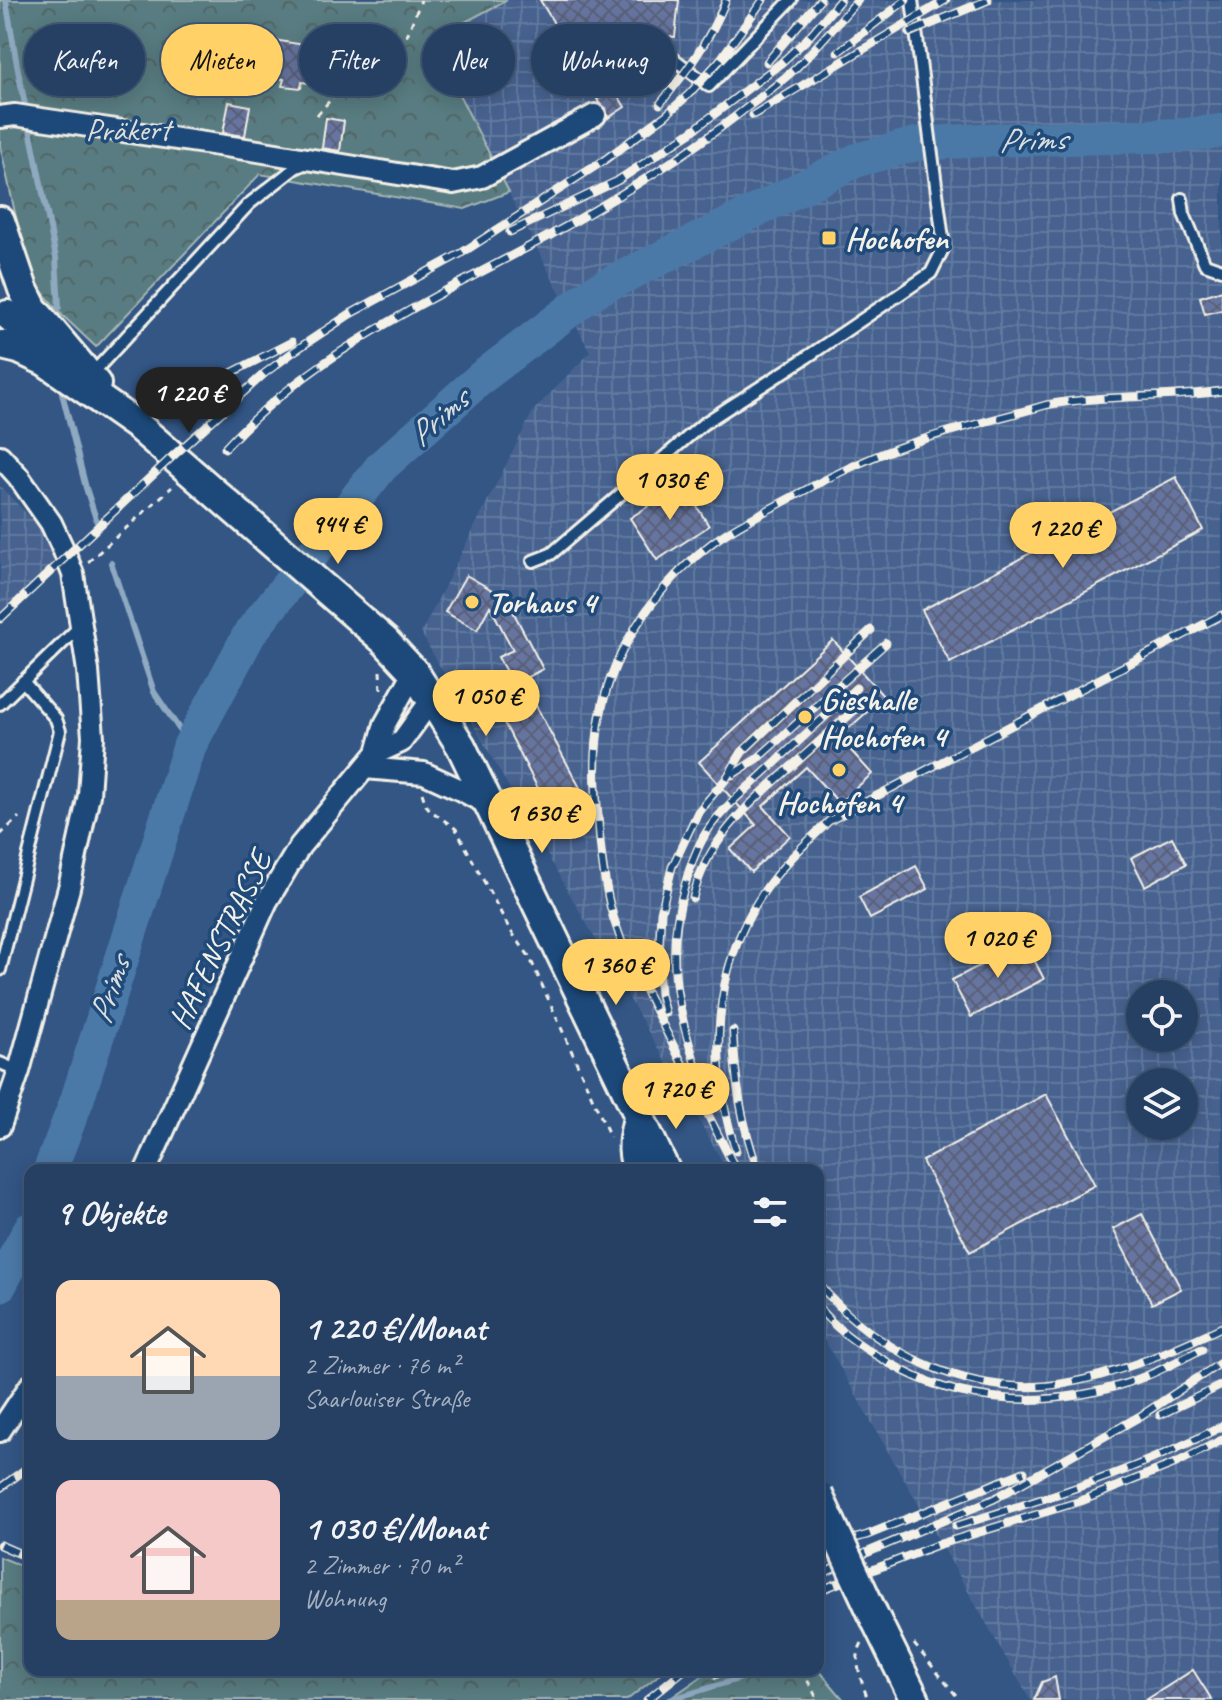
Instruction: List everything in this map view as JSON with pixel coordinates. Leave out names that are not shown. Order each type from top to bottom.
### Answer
[{"type":"main road","points":[[0,221],[33,309],[113,402]]},
{"type":"main road","points":[[4,306],[6,335],[1,346],[19,349],[45,361],[138,426]]},
{"type":"main road","points":[[4,306],[198,479],[382,653],[414,672],[461,746],[662,1164]]},
{"type":"main road","points":[[636,1164],[633,1138],[638,1112]]},
{"type":"main road","points":[[824,1508],[915,1700]]},
{"type":"street","points":[[7,116],[453,183],[482,177],[595,115]]},
{"type":"street","points":[[0,456],[51,523],[73,574],[88,671],[93,737],[89,795],[69,888],[10,1067],[0,1126]]},
{"type":"street","name":"HAFENSTRASSE","points":[[149,1164],[267,901],[300,846],[371,760],[385,724],[414,672]]},
{"type":"street","name":"HAFENSTRASSE","points":[[371,760],[401,742],[432,699]]},
{"type":"street","points":[[371,760],[424,773],[489,805]]},
{"type":"street","points":[[0,1431],[24,1395]]},
{"type":"lane","points":[[676,61],[709,86],[791,0]]},
{"type":"lane","points":[[533,561],[551,554],[703,424],[931,273],[944,247],[912,0]]},
{"type":"lane","points":[[90,377],[249,204],[295,168],[313,160]]},
{"type":"lane","points":[[1182,199],[1184,214],[1205,264],[1222,270]]},
{"type":"lane","points":[[0,704],[81,625]]},
{"type":"lane","points":[[0,970],[60,731],[56,719],[23,681]]},
{"type":"path","points":[[317,115],[333,97],[362,81],[388,58],[408,33],[421,0]]},
{"type":"path","points":[[93,557],[198,479]]},
{"type":"path","points":[[382,653],[381,708],[390,716]]},
{"type":"path","points":[[424,773],[421,791],[426,805],[456,829],[510,930],[525,949],[613,1142]]},
{"type":"path","points":[[0,835],[19,817]]},
{"type":"path","points":[[868,1700],[858,1667],[858,1654],[859,1645],[876,1620]]},
{"type":"path","points":[[913,1642],[960,1700]]},
{"type":"path","points":[[714,1679],[719,1676]]},
{"type":"path","points":[[805,1676],[818,1700]]},
{"type":"shaded area","points":[[507,0],[1222,0],[1222,1700],[1030,1700],[824,1340],[824,1164],[724,1164],[421,633],[533,411],[590,352],[459,96],[515,96],[515,24],[461,24]]},
{"type":"shaded area","points":[[0,486],[45,533],[60,566],[0,619]]},
{"type":"green space","name":"Präkert","points":[[0,0],[507,0],[461,24],[422,24],[422,96],[460,96],[509,192],[465,209],[260,174],[96,347],[61,314],[29,276],[0,145]]},
{"type":"green space","points":[[0,1557],[24,1567],[24,1676],[657,1676],[627,1700],[0,1700]]},
{"type":"green space","points":[[702,1676],[824,1676],[844,1700],[668,1700]]},
{"type":"building","points":[[540,0],[679,0],[676,28],[676,24],[554,24]]},
{"type":"building","points":[[283,41],[299,44],[299,88],[283,86]]},
{"type":"building","points":[[618,96],[625,107],[608,118],[599,98]]},
{"type":"building","points":[[229,102],[250,106],[245,136],[223,133]]},
{"type":"building","points":[[326,118],[344,121],[340,151],[322,148]]},
{"type":"building","points":[[1222,290],[1222,310],[1205,314],[1200,297]]},
{"type":"building","points":[[1176,477],[1203,530],[950,663],[922,610]]},
{"type":"building","points":[[683,484],[709,526],[657,560],[630,518]]},
{"type":"building","points":[[466,575],[506,598],[543,669],[513,685],[498,657],[513,650],[490,606],[477,630],[445,612]]},
{"type":"building","name":"Gieshalle Hochofen 4","points":[[833,640],[884,697],[839,737],[872,774],[839,803],[806,767],[763,806],[790,836],[751,872],[730,849],[756,825],[699,762]]},
{"type":"building","points":[[526,687],[586,799],[553,818],[494,703]]},
{"type":"building","points":[[1172,837],[1186,864],[1145,886],[1131,858]]},
{"type":"building","points":[[916,866],[928,889],[870,919],[859,897]]},
{"type":"building","points":[[1025,942],[1044,979],[971,1017],[952,980]]},
{"type":"building","points":[[1046,1094],[1095,1185],[970,1252],[922,1161]]},
{"type":"building","points":[[1142,1214],[1181,1289],[1152,1304],[1113,1229]]},
{"type":"building","points":[[1193,1670],[1212,1700],[1146,1700]]},
{"type":"building","points":[[1055,1677],[1059,1700],[1034,1700],[1042,1682]]},
{"type":"waterway","points":[[6,0],[56,258],[59,307]]},
{"type":"waterway","name":"Prims","points":[[52,1164],[77,1100],[190,745],[250,633],[382,466],[482,377],[595,291],[857,160],[916,144],[1186,135],[1222,131]]},
{"type":"waterway","points":[[62,393],[97,522]]},
{"type":"waterway","points":[[111,563],[154,692],[190,745]]},
{"type":"waterway","name":"Prims","points":[[0,1285],[24,1240]]},
{"type":"waterway","points":[[669,1700],[748,1676]]},
{"type":"railway","points":[[660,104],[697,55],[726,0]]},
{"type":"railway","points":[[0,619],[265,373],[350,314],[460,254],[603,161],[666,115],[720,60],[763,0]]},
{"type":"railway","points":[[767,62],[820,0]]},
{"type":"railway","points":[[510,232],[617,181],[691,132],[781,63],[807,39],[840,0]]},
{"type":"railway","points":[[225,448],[259,414],[336,355],[419,305],[597,209],[694,147],[790,73],[858,0]]},
{"type":"railway","points":[[838,52],[906,0]]},
{"type":"railway","points":[[753,115],[946,0]]},
{"type":"railway","points":[[909,33],[988,0]]},
{"type":"railway","points":[[196,391],[292,342]]},
{"type":"railway","points":[[733,1164],[623,946],[605,883],[596,794],[597,741],[611,677],[635,628],[668,584],[716,540],[813,486],[885,453],[936,435],[1046,405],[1090,399],[1222,391]]},
{"type":"railway","points":[[736,1151],[721,1086],[720,1019],[725,986],[733,953],[746,922],[763,893],[786,864],[829,821],[1222,615]]},
{"type":"railway","points":[[665,1013],[658,970],[661,912],[672,867],[698,812],[726,779],[742,752],[871,630]]},
{"type":"railway","points":[[732,775],[757,759],[886,643]]},
{"type":"railway","points":[[699,1075],[679,1001],[674,954],[680,905],[696,852],[710,827],[729,805],[856,688]]},
{"type":"railway","points":[[693,898],[708,858],[732,824],[867,699]]},
{"type":"railway","points":[[733,1031],[740,1101],[756,1164]]},
{"type":"railway","points":[[824,1290],[841,1308],[896,1349],[959,1377],[992,1384],[1027,1387],[1103,1375],[1222,1327]]},
{"type":"railway","points":[[824,1313],[860,1345],[917,1377],[946,1388],[1007,1399],[1038,1399],[1100,1391],[1148,1375],[1202,1349]]},
{"type":"railway","points":[[824,1573],[994,1499],[1142,1415],[1222,1362]]},
{"type":"railway","points":[[1160,1415],[1222,1385]]},
{"type":"railway","points":[[956,1526],[1124,1470],[1222,1426]]},
{"type":"railway","points":[[824,1589],[937,1545],[1081,1501],[1176,1463],[1222,1440]]},
{"type":"railway","points":[[0,1488],[24,1470]]},
{"type":"railway","points":[[824,1547],[867,1535],[1024,1472]]},
{"type":"railway","points":[[0,1545],[24,1555]]},
{"type":"railway","points":[[647,1700],[677,1676]]},
{"type":"place","name":"Hochofen","points":[[829,238]]},
{"type":"place","name":"Torhaus 4","points":[[472,602]]},
{"type":"place","name":"Gieshalle Hochofen 4","points":[[805,717]]},
{"type":"place","name":"Hochofen 4","points":[[839,770]]}]
